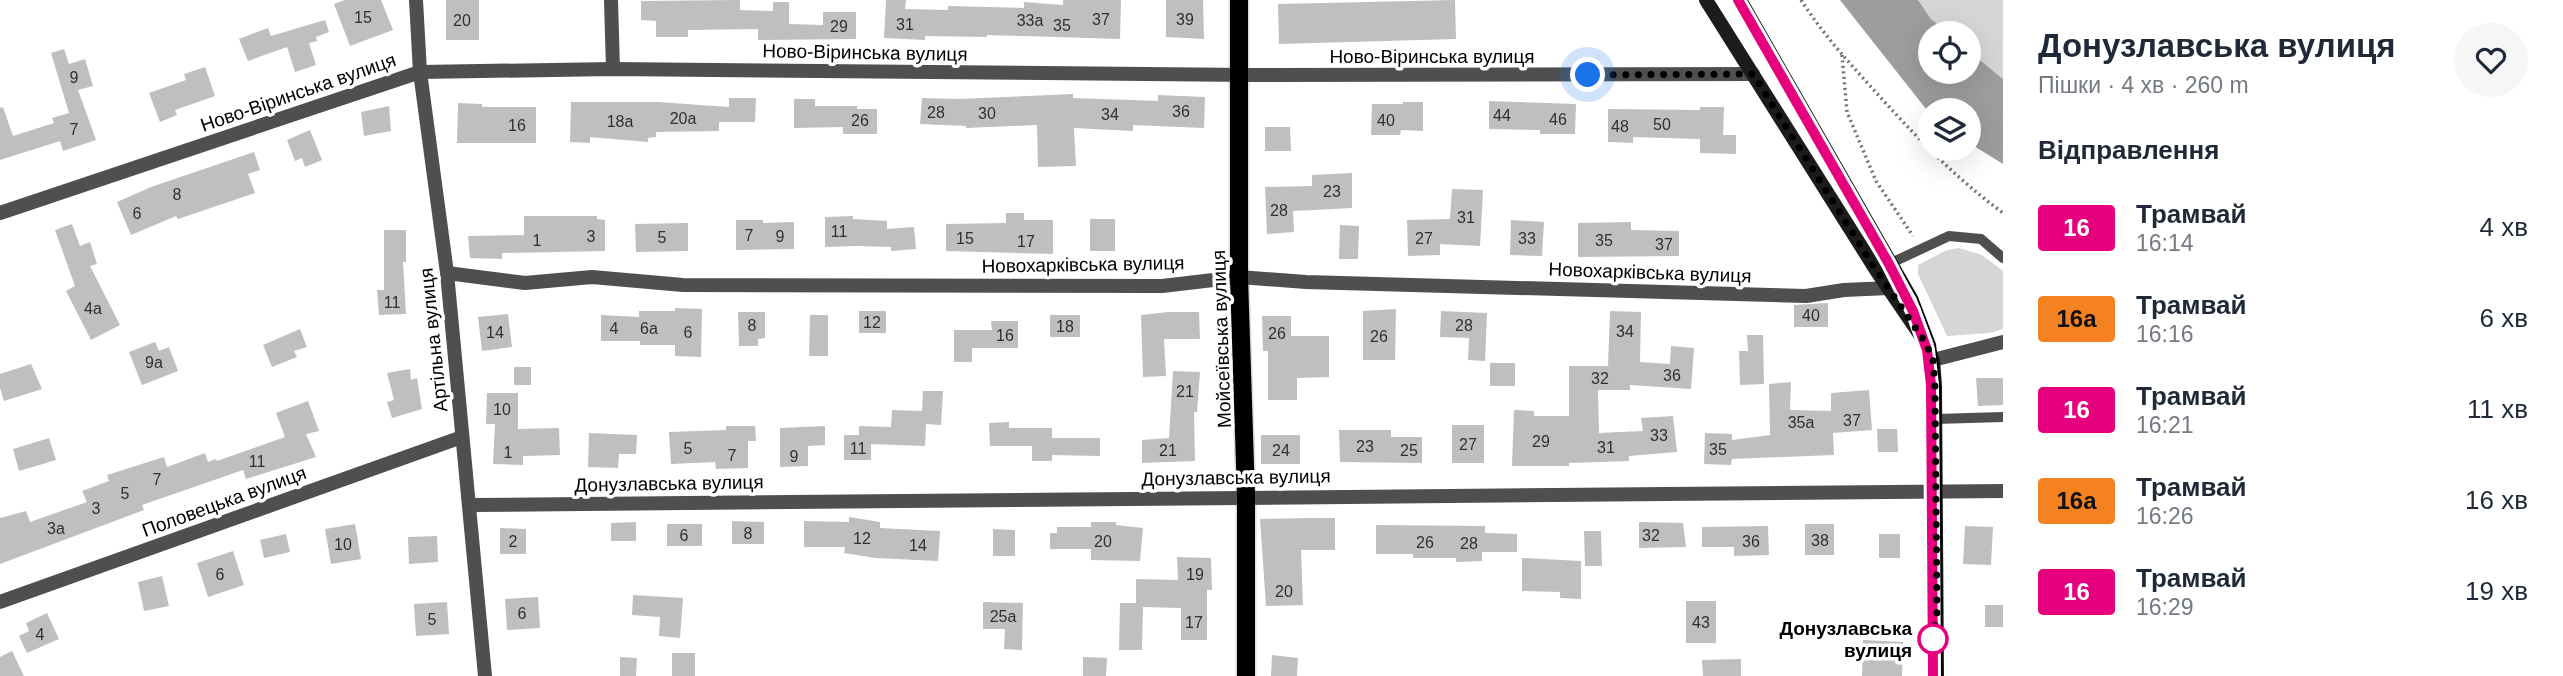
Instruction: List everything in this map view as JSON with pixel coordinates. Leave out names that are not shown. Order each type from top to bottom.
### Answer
[{"type":"main road","name":"Мойсеївська вулиця","points":[[1239,0],[1239,276],[1246,496],[1246,676]]},
{"type":"main road","points":[[1706,0],[1876,270],[1925,342],[1933,360],[1936,419],[1937,676]]},
{"type":"street","name":"Артільна вулиця","points":[[416,0],[420,72],[447,273],[485,676]]},
{"type":"street","points":[[611,0],[613,69]]},
{"type":"street","name":"Ново-Віринська вулиця","points":[[0,213],[420,72],[613,69],[1239,75],[1753,74]]},
{"type":"street","name":"Новохарківська вулиця","points":[[447,273],[525,284],[592,277],[683,285],[1162,286],[1239,276],[1306,282],[1806,296],[1844,290],[1889,288]]},
{"type":"street","points":[[1933,360],[2003,342]]},
{"type":"street","name":"Половецька вулиця","points":[[0,602],[462,437]]},
{"type":"street","name":"Донузлавська вулиця","points":[[469,505],[2003,491]]},
{"type":"lane","points":[[1876,270],[1949,236],[1981,239],[2003,258]]},
{"type":"lane","points":[[1936,419],[2003,417]]},
{"type":"path","points":[[1801,0],[1819,28],[1937,160],[2003,213]]},
{"type":"path","points":[[1842,55],[1847,112],[1876,181],[1923,249]]},
{"type":"shaded area","points":[[1840,0],[1918,0],[1933,21],[1918,21],[1918,84],[1981,84],[1981,61],[2003,79],[2003,164],[1981,150],[1981,98],[1918,99]]},
{"type":"shaded area","points":[[1918,0],[2003,0],[2003,79],[1981,61],[1981,21],[1933,21]]},
{"type":"shaded area","points":[[1959,248],[1982,255],[2003,271],[2003,329],[1990,333],[1947,336],[1918,274],[1918,265],[1947,250]]},
{"type":"building","points":[[345,0],[381,0],[393,30],[350,46],[334,4]]},
{"type":"building","points":[[446,0],[479,0],[479,40],[446,40]]},
{"type":"building","points":[[740,0],[740,10],[773,11],[773,2],[789,2],[789,24],[823,25],[823,12],[856,12],[856,39],[758,40],[758,29],[688,30],[688,37],[656,37],[656,21],[641,20],[641,1]]},
{"type":"building","points":[[886,0],[906,0],[905,9],[948,10],[948,6],[1024,8],[1024,2],[1063,5],[1063,0],[1121,0],[1120,39],[987,35],[925,36],[925,40],[884,38]]},
{"type":"building","points":[[1166,0],[1203,0],[1204,39],[1166,37]]},
{"type":"building","points":[[1455,0],[1456,39],[1279,44],[1278,4]]},
{"type":"building","points":[[325,20],[329,32],[316,37],[317,41],[309,43],[316,65],[295,72],[287,47],[248,61],[239,39],[268,28],[271,36]]},
{"type":"building","points":[[64,49],[69,64],[85,59],[93,86],[78,90],[96,140],[63,151],[60,141],[0,160],[0,108],[3,107],[13,136],[54,123],[52,118],[69,113],[51,53]]},
{"type":"building","points":[[205,67],[215,96],[175,110],[177,115],[160,122],[149,93],[186,80],[184,74]]},
{"type":"building","points":[[1073,94],[1073,98],[1158,101],[1158,95],[1205,97],[1204,128],[1133,125],[1133,131],[1074,128],[1076,166],[1038,167],[1037,125],[966,128],[920,124],[922,98]]},
{"type":"building","points":[[729,98],[756,98],[755,122],[719,122],[719,131],[656,132],[656,137],[648,138],[648,142],[590,137],[590,143],[570,142],[571,102],[658,102],[729,107]]},
{"type":"building","points":[[794,99],[815,99],[815,106],[877,109],[877,134],[843,134],[843,127],[794,128]]},
{"type":"building","points":[[1489,101],[1576,104],[1575,134],[1489,129]]},
{"type":"building","points":[[1423,102],[1423,131],[1401,130],[1400,135],[1371,135],[1372,104]]},
{"type":"building","points":[[458,103],[482,104],[482,107],[536,107],[536,143],[457,143]]},
{"type":"building","points":[[389,106],[391,131],[364,136],[361,112]]},
{"type":"building","points":[[1700,107],[1724,107],[1723,135],[1736,135],[1736,154],[1700,153],[1700,139],[1633,137],[1633,143],[1608,142],[1608,109],[1700,110]]},
{"type":"building","points":[[1265,127],[1290,127],[1291,151],[1265,151]]},
{"type":"building","points":[[310,130],[322,160],[305,167],[302,158],[295,161],[287,140]]},
{"type":"building","points":[[254,152],[260,170],[248,174],[255,193],[178,219],[176,216],[131,235],[117,202],[151,187]]},
{"type":"building","points":[[1352,173],[1352,208],[1293,211],[1294,232],[1267,234],[1265,187],[1312,186],[1312,175]]},
{"type":"building","points":[[1452,189],[1483,190],[1480,246],[1440,244],[1440,255],[1408,256],[1407,220],[1450,219]]},
{"type":"building","points":[[1006,213],[1024,213],[1024,220],[1053,220],[1053,254],[946,251],[946,224],[1006,223]]},
{"type":"building","points":[[524,216],[597,216],[597,219],[605,220],[605,251],[502,253],[502,259],[470,258],[468,236],[524,235]]},
{"type":"building","points":[[853,216],[853,219],[887,221],[887,229],[914,227],[916,249],[891,251],[891,247],[825,247],[825,217]]},
{"type":"building","points":[[1090,219],[1115,219],[1115,251],[1090,251]]},
{"type":"building","points":[[736,220],[794,222],[794,249],[736,250]]},
{"type":"building","points":[[1511,220],[1544,222],[1542,256],[1510,255]]},
{"type":"building","points":[[1631,222],[1631,230],[1679,231],[1679,256],[1578,257],[1578,223]]},
{"type":"building","points":[[688,223],[688,251],[636,252],[635,224]]},
{"type":"building","points":[[72,224],[80,246],[90,242],[97,264],[90,266],[120,325],[91,340],[66,291],[75,286],[55,230]]},
{"type":"building","points":[[1340,225],[1359,226],[1358,259],[1339,259]]},
{"type":"building","points":[[384,230],[406,230],[406,262],[403,262],[406,314],[379,315],[377,290],[384,290]]},
{"type":"building","points":[[1828,303],[1828,327],[1794,327],[1794,305]]},
{"type":"building","points":[[675,308],[702,309],[701,357],[675,356],[675,345],[640,345],[640,341],[601,341],[601,315],[639,317],[639,311],[675,311]]},
{"type":"building","points":[[1396,309],[1395,360],[1363,360],[1363,311]]},
{"type":"building","points":[[859,311],[886,311],[886,333],[859,333]]},
{"type":"building","points":[[1441,311],[1487,313],[1485,361],[1468,360],[1469,338],[1440,337]]},
{"type":"building","points":[[1610,311],[1641,312],[1640,362],[1670,364],[1671,346],[1694,348],[1691,389],[1630,385],[1630,390],[1598,390],[1599,433],[1643,431],[1641,418],[1673,416],[1677,452],[1629,456],[1629,461],[1569,463],[1569,466],[1512,466],[1514,410],[1534,411],[1534,416],[1569,416],[1569,366],[1608,366]]},
{"type":"building","points":[[738,312],[765,312],[765,338],[758,339],[758,346],[739,346]]},
{"type":"building","points":[[1199,312],[1200,339],[1164,339],[1166,376],[1143,377],[1141,315]]},
{"type":"building","points":[[508,314],[512,347],[482,351],[478,317]]},
{"type":"building","points":[[810,315],[828,315],[828,356],[809,356]]},
{"type":"building","points":[[1050,315],[1080,315],[1080,337],[1050,337]]},
{"type":"building","points":[[1262,316],[1291,316],[1291,336],[1329,336],[1329,377],[1297,378],[1297,400],[1268,400],[1268,351],[1263,351]]},
{"type":"building","points":[[991,321],[1018,321],[1018,348],[972,348],[972,362],[954,362],[954,330],[992,330]]},
{"type":"building","points":[[300,329],[307,347],[294,351],[297,357],[272,367],[263,345]]},
{"type":"building","points":[[1747,335],[1763,335],[1764,384],[1740,385],[1739,351],[1748,351]]},
{"type":"building","points":[[155,342],[159,351],[169,347],[178,371],[142,385],[129,352]]},
{"type":"building","points":[[1490,363],[1515,363],[1515,386],[1490,386]]},
{"type":"building","points":[[31,364],[42,389],[4,401],[0,374]]},
{"type":"building","points":[[514,367],[531,367],[531,385],[514,385]]},
{"type":"building","points":[[410,369],[411,380],[417,378],[422,409],[392,418],[387,402],[394,400],[387,373]]},
{"type":"building","points":[[1173,371],[1200,372],[1197,412],[1194,412],[1195,461],[1142,463],[1142,440],[1169,438]]},
{"type":"building","points":[[1976,378],[2003,378],[2003,405],[1978,406]]},
{"type":"building","points":[[1791,382],[1790,410],[1831,411],[1831,393],[1869,390],[1872,430],[1833,433],[1834,455],[1732,459],[1731,465],[1704,464],[1705,433],[1732,434],[1732,440],[1770,435],[1769,384]]},
{"type":"building","points":[[923,391],[943,391],[941,425],[926,424],[925,446],[871,444],[871,460],[844,460],[844,435],[859,435],[859,426],[891,427],[892,410],[922,411]]},
{"type":"building","points":[[487,393],[518,393],[518,429],[559,428],[560,455],[523,456],[523,465],[493,464],[495,424],[486,424]]},
{"type":"building","points":[[308,401],[319,431],[306,434],[316,457],[246,479],[243,470],[142,505],[144,510],[0,564],[0,518],[26,511],[30,522],[87,502],[82,491],[109,481],[107,475],[164,457],[167,467],[205,453],[208,462],[217,461],[285,437],[276,413]]},
{"type":"building","points":[[1009,422],[1009,428],[1052,428],[1052,438],[1100,438],[1100,456],[1052,455],[1052,461],[1032,461],[1032,446],[990,446],[989,423]]},
{"type":"building","points":[[1452,425],[1484,425],[1484,463],[1452,463]]},
{"type":"building","points":[[726,426],[755,426],[756,441],[748,441],[748,468],[716,469],[715,462],[671,464],[669,432],[726,430]]},
{"type":"building","points":[[825,426],[825,445],[808,446],[808,466],[780,467],[780,428]]},
{"type":"building","points":[[1877,429],[1897,429],[1898,452],[1878,452]]},
{"type":"building","points":[[1339,430],[1391,430],[1391,437],[1422,437],[1422,463],[1340,462]]},
{"type":"building","points":[[589,433],[637,435],[636,454],[619,454],[618,468],[588,467]]},
{"type":"building","points":[[1261,435],[1300,435],[1300,464],[1261,464]]},
{"type":"building","points":[[49,438],[56,460],[19,471],[13,449]]},
{"type":"building","points":[[849,517],[880,522],[880,528],[940,531],[938,561],[876,558],[844,553],[845,547],[804,547],[804,521],[849,522]]},
{"type":"building","points":[[1335,518],[1335,550],[1301,550],[1303,605],[1266,606],[1260,519]]},
{"type":"building","points":[[732,521],[764,522],[764,544],[732,544]]},
{"type":"building","points":[[636,522],[636,541],[611,541],[611,523]]},
{"type":"building","points":[[1091,522],[1116,522],[1116,525],[1143,528],[1140,561],[1091,560],[1091,549],[1050,549],[1050,533],[1057,533],[1057,527],[1091,527]]},
{"type":"building","points":[[1639,522],[1683,523],[1686,547],[1639,548]]},
{"type":"building","points":[[355,524],[361,559],[331,564],[325,529]]},
{"type":"building","points":[[667,524],[702,524],[702,546],[667,546]]},
{"type":"building","points":[[1805,524],[1834,524],[1834,555],[1805,555]]},
{"type":"building","points":[[1376,525],[1485,526],[1485,533],[1517,534],[1517,552],[1482,552],[1482,561],[1456,562],[1456,558],[1413,558],[1413,554],[1376,554]]},
{"type":"building","points":[[1768,526],[1769,555],[1734,556],[1734,547],[1702,547],[1702,527]]},
{"type":"building","points":[[1965,526],[1993,527],[1991,565],[1963,564]]},
{"type":"building","points":[[500,528],[526,529],[526,554],[500,554]]},
{"type":"building","points":[[993,529],[1015,530],[1015,556],[993,556]]},
{"type":"building","points":[[1584,531],[1601,531],[1602,566],[1585,566]]},
{"type":"building","points":[[286,534],[290,552],[264,558],[260,540]]},
{"type":"building","points":[[1879,534],[1900,534],[1900,558],[1879,558]]},
{"type":"building","points":[[437,536],[438,562],[409,564],[408,537]]},
{"type":"building","points":[[233,551],[244,585],[208,597],[197,563]]},
{"type":"building","points":[[1177,557],[1211,558],[1212,590],[1207,590],[1207,640],[1181,640],[1181,608],[1143,607],[1142,650],[1119,650],[1120,603],[1136,603],[1136,579],[1178,580]]},
{"type":"building","points":[[1522,558],[1581,561],[1581,599],[1560,598],[1560,592],[1522,591]]},
{"type":"building","points":[[162,576],[169,606],[144,611],[138,582]]},
{"type":"building","points":[[633,595],[683,598],[680,638],[659,636],[660,617],[632,615]]},
{"type":"building","points":[[538,597],[540,628],[507,630],[505,599]]},
{"type":"building","points":[[1686,601],[1716,601],[1716,643],[1686,643]]},
{"type":"building","points":[[447,602],[449,634],[416,636],[414,604]]},
{"type":"building","points":[[983,602],[1023,603],[1022,650],[1004,649],[1005,629],[983,629]]},
{"type":"building","points":[[1985,605],[2003,605],[2003,627],[1985,627]]},
{"type":"building","points":[[47,613],[59,639],[27,653],[19,636],[29,631],[26,623]]},
{"type":"building","points":[[1863,640],[1903,642],[1902,676],[1862,676]]},
{"type":"building","points":[[12,651],[24,676],[0,676],[0,657]]},
{"type":"building","points":[[672,653],[695,653],[695,676],[672,676]]},
{"type":"building","points":[[1272,655],[1298,658],[1297,676],[1271,676]]},
{"type":"building","points":[[620,657],[637,658],[636,676],[620,676]]},
{"type":"building","points":[[1083,657],[1107,658],[1106,676],[1083,676]]},
{"type":"building","points":[[1741,659],[1741,676],[1703,676],[1702,660]]},
{"type":"tram line","name":"16","points":[[1738,0],[1889,264],[1922,331],[1931,385],[1933,676]]},
{"type":"tram line","points":[[1747,0],[1917,297],[1935,344],[1940,384],[1942,676]]},
{"type":"place","name":"Донузлавська вулиця","points":[[1933,639]]},
{"type":"route","points":[[1588,75],[1753,74],[1876,270],[1925,342],[1933,360],[1935,386],[1937,612],[1933,639]]}]
